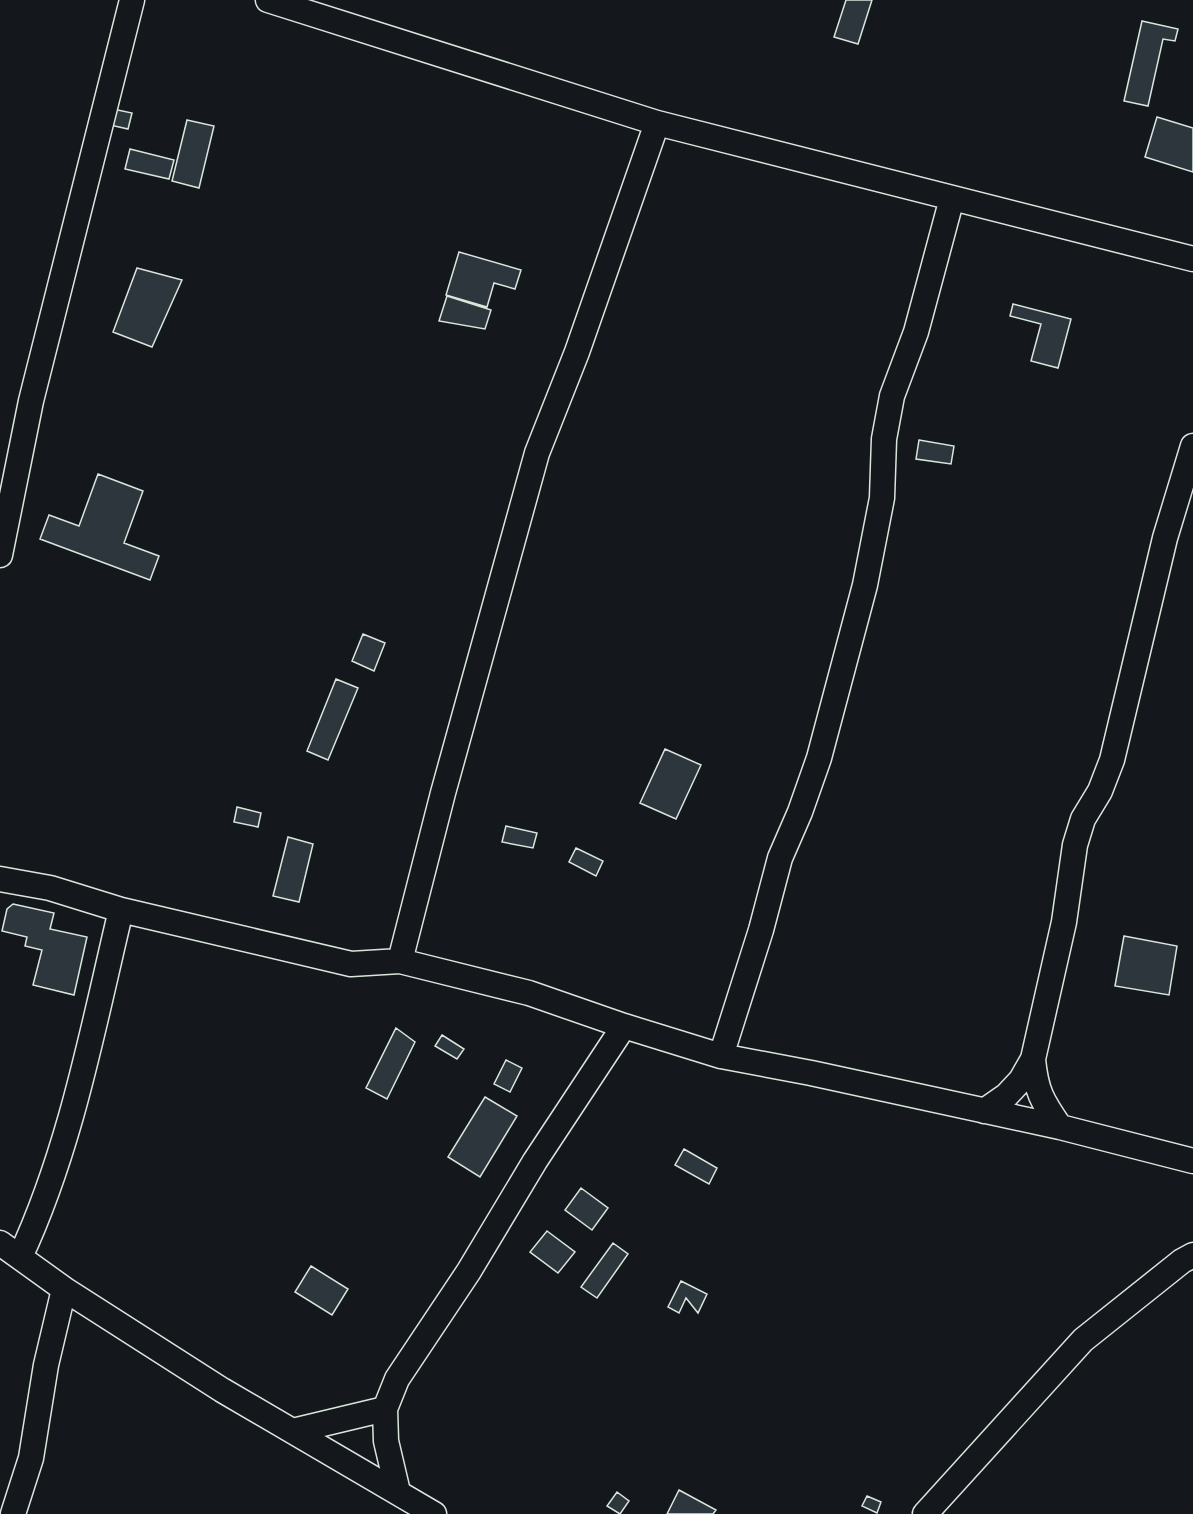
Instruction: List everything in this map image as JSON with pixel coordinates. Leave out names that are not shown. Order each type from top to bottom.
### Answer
[{"type":"street","points":[[0,555],[31,401],[132,0]]},
{"type":"street","points":[[268,0],[657,123],[1193,259]]},
{"type":"street","points":[[400,962],[443,793],[537,453],[577,352],[657,123]]},
{"type":"street","points":[[721,1056],[761,930],[780,858],[800,812],[822,746],[865,585],[882,498],[884,439],[892,396],[916,332],[952,198]]},
{"type":"street","points":[[984,1111],[1007,1095],[1021,1080],[1033,1059],[1064,922],[1075,845],[1083,819],[1100,791],[1112,760],[1165,538],[1193,446]]},
{"type":"street","points":[[0,879],[50,888],[121,910],[351,964],[400,962],[529,993],[721,1056],[812,1073],[1060,1127],[1193,1161]]},
{"type":"street","points":[[20,1257],[40,1215],[73,1110],[121,910]]},
{"type":"street","points":[[398,1492],[386,1441],[385,1409],[397,1378],[469,1271],[535,1161],[624,1026]]},
{"type":"street","points":[[1033,1059],[1035,1083],[1042,1102],[1060,1127]]},
{"type":"street","points":[[0,1243],[64,1289],[222,1390],[434,1514]]},
{"type":"street","points":[[925,1514],[1083,1340],[1182,1261],[1193,1255]]},
{"type":"street","points":[[14,1514],[31,1458],[46,1365],[64,1289]]},
{"type":"street","points":[[293,1431],[385,1409]]},
{"type":"building","points":[[846,0],[872,0],[858,44],[834,37]]},
{"type":"building","points":[[1142,21],[1178,29],[1175,41],[1163,39],[1148,106],[1124,101]]},
{"type":"building","points":[[113,109],[132,113],[128,129],[110,125]]},
{"type":"building","points":[[1157,117],[1193,128],[1193,172],[1145,157]]},
{"type":"building","points":[[187,120],[214,126],[199,188],[172,181]]},
{"type":"building","points":[[130,149],[174,160],[169,179],[125,169]]},
{"type":"building","points":[[459,252],[521,270],[515,289],[494,283],[487,307],[446,295]]},
{"type":"building","points":[[137,268],[182,280],[152,347],[113,332]]},
{"type":"building","points":[[447,296],[491,310],[485,329],[439,321]]},
{"type":"building","points":[[1013,304],[1071,319],[1058,368],[1031,361],[1041,324],[1010,316]]},
{"type":"building","points":[[919,440],[954,446],[951,464],[916,459]]},
{"type":"building","points":[[98,474],[143,491],[124,543],[159,556],[150,580],[40,539],[49,515],[79,526]]},
{"type":"building","points":[[363,634],[385,643],[374,671],[352,661]]},
{"type":"building","points":[[336,679],[358,688],[328,760],[307,751]]},
{"type":"building","points":[[665,749],[701,765],[676,819],[640,803]]},
{"type":"building","points":[[237,807],[261,813],[258,827],[234,822]]},
{"type":"building","points":[[506,826],[537,833],[533,848],[502,842]]},
{"type":"building","points":[[288,837],[313,844],[299,902],[273,896]]},
{"type":"building","points":[[576,848],[603,861],[596,876],[569,862]]},
{"type":"building","points":[[13,904],[54,913],[50,929],[87,937],[74,995],[33,985],[42,950],[25,946],[27,937],[2,931],[7,909]]},
{"type":"building","points":[[1124,936],[1177,946],[1169,995],[1115,986]]},
{"type":"building","points":[[396,1028],[415,1042],[387,1099],[366,1088]]},
{"type":"building","points":[[442,1035],[464,1049],[457,1059],[435,1046]]},
{"type":"building","points":[[506,1060],[522,1068],[510,1092],[494,1084]]},
{"type":"building","points":[[485,1097],[517,1116],[480,1177],[448,1157]]},
{"type":"building","points":[[684,1149],[717,1168],[709,1184],[675,1165]]},
{"type":"building","points":[[581,1188],[608,1208],[592,1230],[565,1210]]},
{"type":"building","points":[[547,1231],[575,1252],[558,1273],[530,1252]]},
{"type":"building","points":[[613,1243],[628,1254],[597,1298],[581,1287]]},
{"type":"building","points":[[311,1266],[348,1289],[332,1315],[295,1292]]},
{"type":"building","points":[[681,1281],[707,1294],[698,1313],[686,1298],[679,1313],[668,1307]]},
{"type":"building","points":[[679,1490],[716,1510],[713,1514],[667,1514]]},
{"type":"building","points":[[617,1492],[629,1501],[620,1514],[607,1506]]},
{"type":"building","points":[[867,1496],[881,1502],[877,1513],[862,1506]]}]
